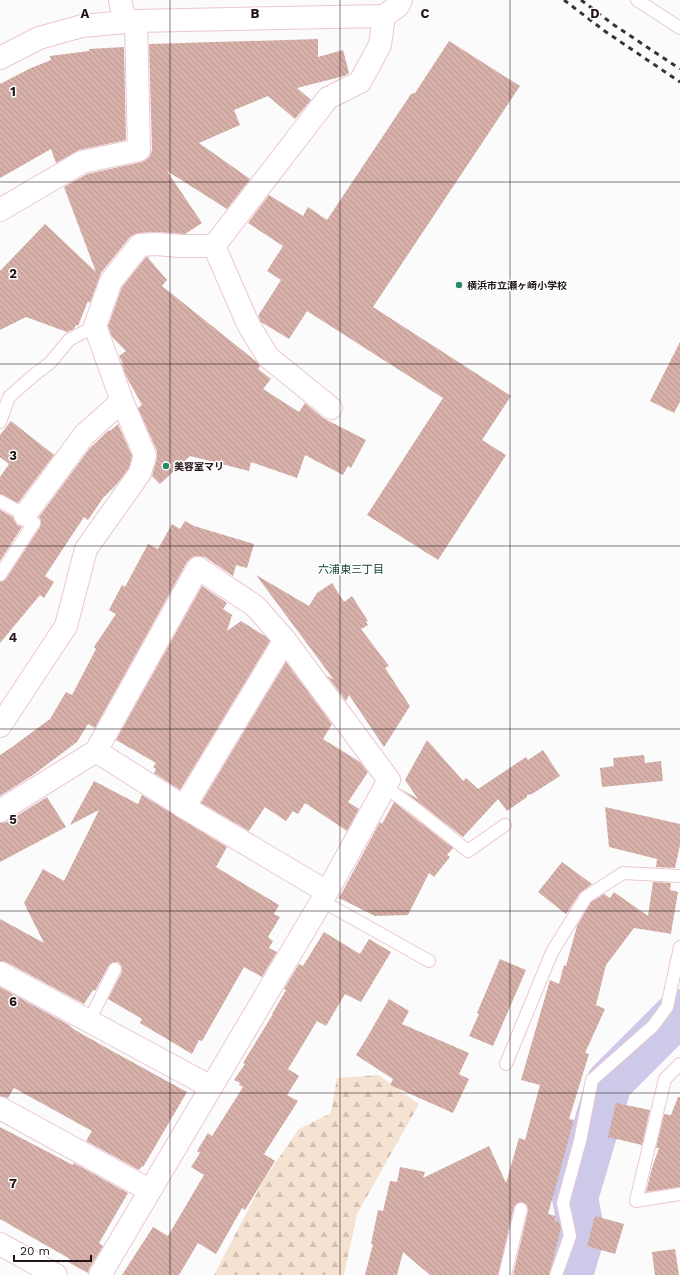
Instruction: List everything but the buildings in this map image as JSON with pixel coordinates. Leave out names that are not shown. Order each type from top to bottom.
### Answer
[{"type":"street","points":[[0,210],[82,162],[139,150],[131,22],[120,0]]},
{"type":"street","points":[[0,58],[39,38],[82,26],[131,22],[384,16],[398,6],[401,0]]},
{"type":"street","points":[[214,246],[328,98],[360,82],[380,45],[384,16]]},
{"type":"street","points":[[0,726],[66,626],[86,549],[140,473],[145,454],[122,401],[95,326],[111,281],[140,245],[156,244],[214,246]]},
{"type":"street","points":[[214,246],[248,324],[268,357],[331,408]]},
{"type":"street","points":[[25,515],[84,435],[122,401]]},
{"type":"street","points":[[0,811],[96,751],[198,568],[256,606],[285,640],[389,780],[324,896],[100,1275]]},
{"type":"street","points":[[184,807],[285,640]]},
{"type":"street","points":[[96,751],[324,896]]},
{"type":"street","points":[[0,973],[211,1087]]},
{"type":"street","points":[[0,1108],[149,1190]]},
{"type":"street","points":[[0,1244],[56,1275]]},
{"type":"lane","points":[[637,0],[680,28]]},
{"type":"lane","points":[[0,422],[9,398],[34,375],[50,363],[70,340],[95,326]]},
{"type":"lane","points":[[0,501],[25,515],[34,523],[0,575]]},
{"type":"lane","points":[[385,787],[468,851],[505,825]]},
{"type":"lane","points":[[506,1064],[552,952],[586,897],[623,873],[680,876]]},
{"type":"lane","points":[[324,896],[429,961]]},
{"type":"lane","points":[[556,1275],[570,1236],[563,1203],[580,1142],[592,1080],[653,1026],[667,1007],[680,947]]},
{"type":"lane","points":[[89,1021],[115,969]]},
{"type":"lane","points":[[680,1064],[665,1079],[636,1201],[680,1194]]},
{"type":"lane","points":[[505,1275],[522,1209]]},
{"type":"green space","points":[[378,1075],[419,1104],[357,1214],[344,1275],[214,1275],[263,1181],[299,1129],[331,1113],[337,1078]]},
{"type":"waterway","points":[[570,1275],[582,1234],[575,1198],[609,1083],[680,1012]]},
{"type":"railway","points":[[564,0],[606,32],[680,82]]},
{"type":"railway","points":[[581,0],[614,25],[680,69]]},
{"type":"place","name":"横浜市立瀬ヶ崎小学校","points":[[459,285]]},
{"type":"place","name":"美容室マリ","points":[[166,466]]},
{"type":"district","name":"六浦東三丁目","points":[[351,569]]}]
